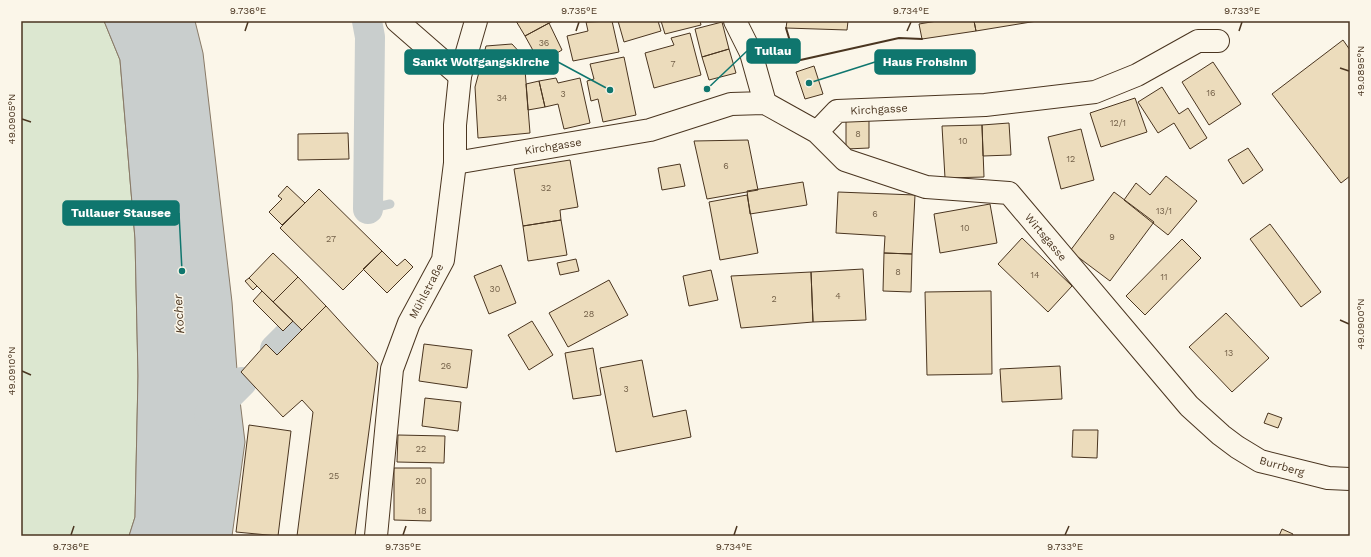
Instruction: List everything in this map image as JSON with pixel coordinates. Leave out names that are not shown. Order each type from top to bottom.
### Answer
[{"type":"street","points":[[397,21],[460,76]]},
{"type":"street","name":"Mühlstraße","points":[[376,536],[392,369],[409,323],[443,260],[455,163],[455,125],[460,76],[476,21]]},
{"type":"street","points":[[735,21],[751,53],[765,103],[817,132]]},
{"type":"street","name":"Kirchgasse","points":[[817,132],[837,111],[986,105],[1095,92],[1137,75],[1198,41],[1218,41]]},
{"type":"street","name":"Kirchgasse","points":[[455,163],[650,130],[731,104],[765,103]]},
{"type":"street","name":"Wirtsgasse","points":[[817,132],[845,160],[926,187],[1009,194],[1189,406],[1221,435]]},
{"type":"street","name":"Burrberg","points":[[1221,435],[1260,461],[1328,478],[1350,479]]},
{"type":"green space","points":[[21,21],[104,21],[120,60],[135,239],[138,376],[135,517],[129,536],[21,536]]},
{"type":"water","name":"Kocher","points":[[104,21],[195,21],[203,53],[232,302],[238,384],[245,442],[232,536],[129,536],[135,517],[138,376],[135,239],[120,60]]},
{"type":"building","points":[[516,21],[553,21],[525,36]]},
{"type":"building","points":[[612,21],[619,52],[573,61],[567,36],[588,31],[586,22]]},
{"type":"building","points":[[618,21],[658,21],[661,31],[624,42]]},
{"type":"building","points":[[661,21],[700,21],[701,25],[665,34]]},
{"type":"building","points":[[787,21],[848,21],[847,30],[786,28]]},
{"type":"building","points":[[937,21],[974,21],[976,31],[922,39],[919,24]]},
{"type":"building","points":[[974,21],[1037,21],[976,31]]},
{"type":"building","points":[[722,22],[729,49],[702,57],[695,29]]},
{"type":"building","points":[[549,23],[562,50],[540,63],[525,36]]},
{"type":"building","points":[[690,33],[701,75],[654,88],[645,53],[674,45],[671,38]]},
{"type":"building","points":[[1343,40],[1350,50],[1350,176],[1341,183],[1272,94]]},
{"type":"building","points":[[512,44],[524,57],[530,133],[478,138],[475,87],[486,46]]},
{"type":"building","points":[[729,49],[736,73],[709,80],[702,57]]},
{"type":"building","points":[[624,57],[636,115],[603,122],[598,99],[591,101],[587,81],[594,79],[590,64]]},
{"type":"building","points":[[1213,62],[1241,104],[1209,125],[1182,82]]},
{"type":"building","points":[[814,66],[823,94],[805,99],[796,72]]},
{"type":"building","points":[[556,78],[558,83],[580,78],[590,123],[564,129],[558,104],[545,107],[539,81]]},
{"type":"building","points":[[539,81],[545,107],[528,110],[526,84]]},
{"type":"building","points":[[1162,87],[1179,114],[1188,108],[1207,138],[1190,149],[1174,123],[1158,133],[1138,102]]},
{"type":"building","points":[[1135,98],[1147,132],[1101,147],[1090,113]]},
{"type":"building","points":[[846,119],[869,119],[869,148],[846,149]]},
{"type":"building","points":[[1009,123],[1011,155],[983,156],[982,125]]},
{"type":"building","points":[[982,125],[984,177],[945,178],[942,126]]},
{"type":"building","points":[[1081,129],[1094,180],[1061,189],[1048,137]]},
{"type":"building","points":[[348,133],[349,159],[298,160],[298,134]]},
{"type":"building","points":[[748,140],[758,190],[707,199],[694,141]]},
{"type":"building","points":[[1248,148],[1263,170],[1243,184],[1228,160]]},
{"type":"building","points":[[570,160],[578,207],[560,210],[561,220],[523,226],[514,169]]},
{"type":"building","points":[[680,164],[685,186],[662,190],[658,168]]},
{"type":"building","points":[[1166,176],[1197,201],[1168,235],[1124,200],[1136,183],[1150,195]]},
{"type":"building","points":[[803,182],[807,205],[750,214],[747,191]]},
{"type":"building","points":[[287,186],[305,203],[282,225],[269,212],[282,199],[278,196]]},
{"type":"building","points":[[319,189],[382,251],[343,290],[280,228]]},
{"type":"building","points":[[838,192],[915,195],[912,254],[884,253],[885,236],[836,233]]},
{"type":"building","points":[[1114,192],[1154,222],[1110,281],[1070,251]]},
{"type":"building","points":[[747,195],[758,253],[720,260],[709,202]]},
{"type":"building","points":[[990,204],[997,243],[940,253],[934,214]]},
{"type":"building","points":[[561,220],[567,255],[528,261],[523,226]]},
{"type":"building","points":[[1270,224],[1321,292],[1301,307],[1250,239]]},
{"type":"building","points":[[1022,238],[1072,286],[1048,312],[998,264]]},
{"type":"building","points":[[1182,239],[1201,258],[1145,315],[1126,296]]},
{"type":"building","points":[[382,251],[397,266],[405,259],[413,267],[387,293],[363,269]]},
{"type":"building","points":[[273,253],[298,277],[273,302],[249,278]]},
{"type":"building","points":[[884,253],[912,254],[911,292],[883,291]]},
{"type":"building","points":[[576,259],[579,271],[560,275],[557,263]]},
{"type":"building","points":[[501,265],[516,303],[489,314],[474,276]]},
{"type":"building","points":[[863,269],[866,320],[813,322],[811,272]]},
{"type":"building","points":[[711,270],[718,300],[689,306],[683,276]]},
{"type":"building","points":[[811,272],[813,322],[741,328],[731,276]]},
{"type":"building","points":[[298,277],[326,306],[302,330],[273,302]]},
{"type":"building","points":[[249,278],[257,286],[253,290],[245,281]]},
{"type":"building","points":[[609,280],[628,315],[568,347],[549,313]]},
{"type":"building","points":[[262,291],[293,321],[283,331],[253,301]]},
{"type":"building","points":[[991,291],[992,374],[927,375],[925,292]]},
{"type":"building","points":[[326,306],[378,363],[355,536],[297,536],[313,412],[302,400],[283,417],[241,372],[266,344],[277,355]]},
{"type":"building","points":[[1226,313],[1269,358],[1232,392],[1189,347]]},
{"type":"building","points":[[532,321],[553,355],[529,370],[508,335]]},
{"type":"building","points":[[424,344],[472,350],[467,388],[419,381]]},
{"type":"building","points":[[593,348],[601,395],[573,399],[565,353]]},
{"type":"building","points":[[642,360],[653,417],[686,410],[691,437],[616,452],[600,368]]},
{"type":"building","points":[[1060,366],[1062,399],[1002,402],[1000,369]]},
{"type":"building","points":[[425,398],[461,402],[458,431],[422,426]]},
{"type":"building","points":[[1268,413],[1282,418],[1278,428],[1264,423]]},
{"type":"building","points":[[249,425],[291,431],[278,536],[236,532]]},
{"type":"building","points":[[1073,430],[1098,430],[1097,458],[1072,457]]},
{"type":"building","points":[[398,435],[445,436],[444,463],[397,462]]},
{"type":"building","points":[[394,468],[431,468],[431,521],[394,520]]},
{"type":"building","points":[[1282,529],[1293,534],[1292,536],[1279,536]]},
{"type":"waterway","points":[[367,21],[370,37],[368,209]]},
{"type":"waterway","points":[[368,209],[390,204]]},
{"type":"waterway","points":[[275,349],[292,332]]},
{"type":"waterway","points":[[209,415],[242,382]]},
{"type":"wall","points":[[786,28],[796,61],[899,38],[922,39]]},
{"type":"place","name":"Haus Frohsinn","points":[[809,83]]},
{"type":"place","name":"Tullau","points":[[707,89]]},
{"type":"place","name":"Sankt Wolfgangskirche","points":[[610,90]]},
{"type":"place","name":"Tullauer Stausee","points":[[182,271]]}]
